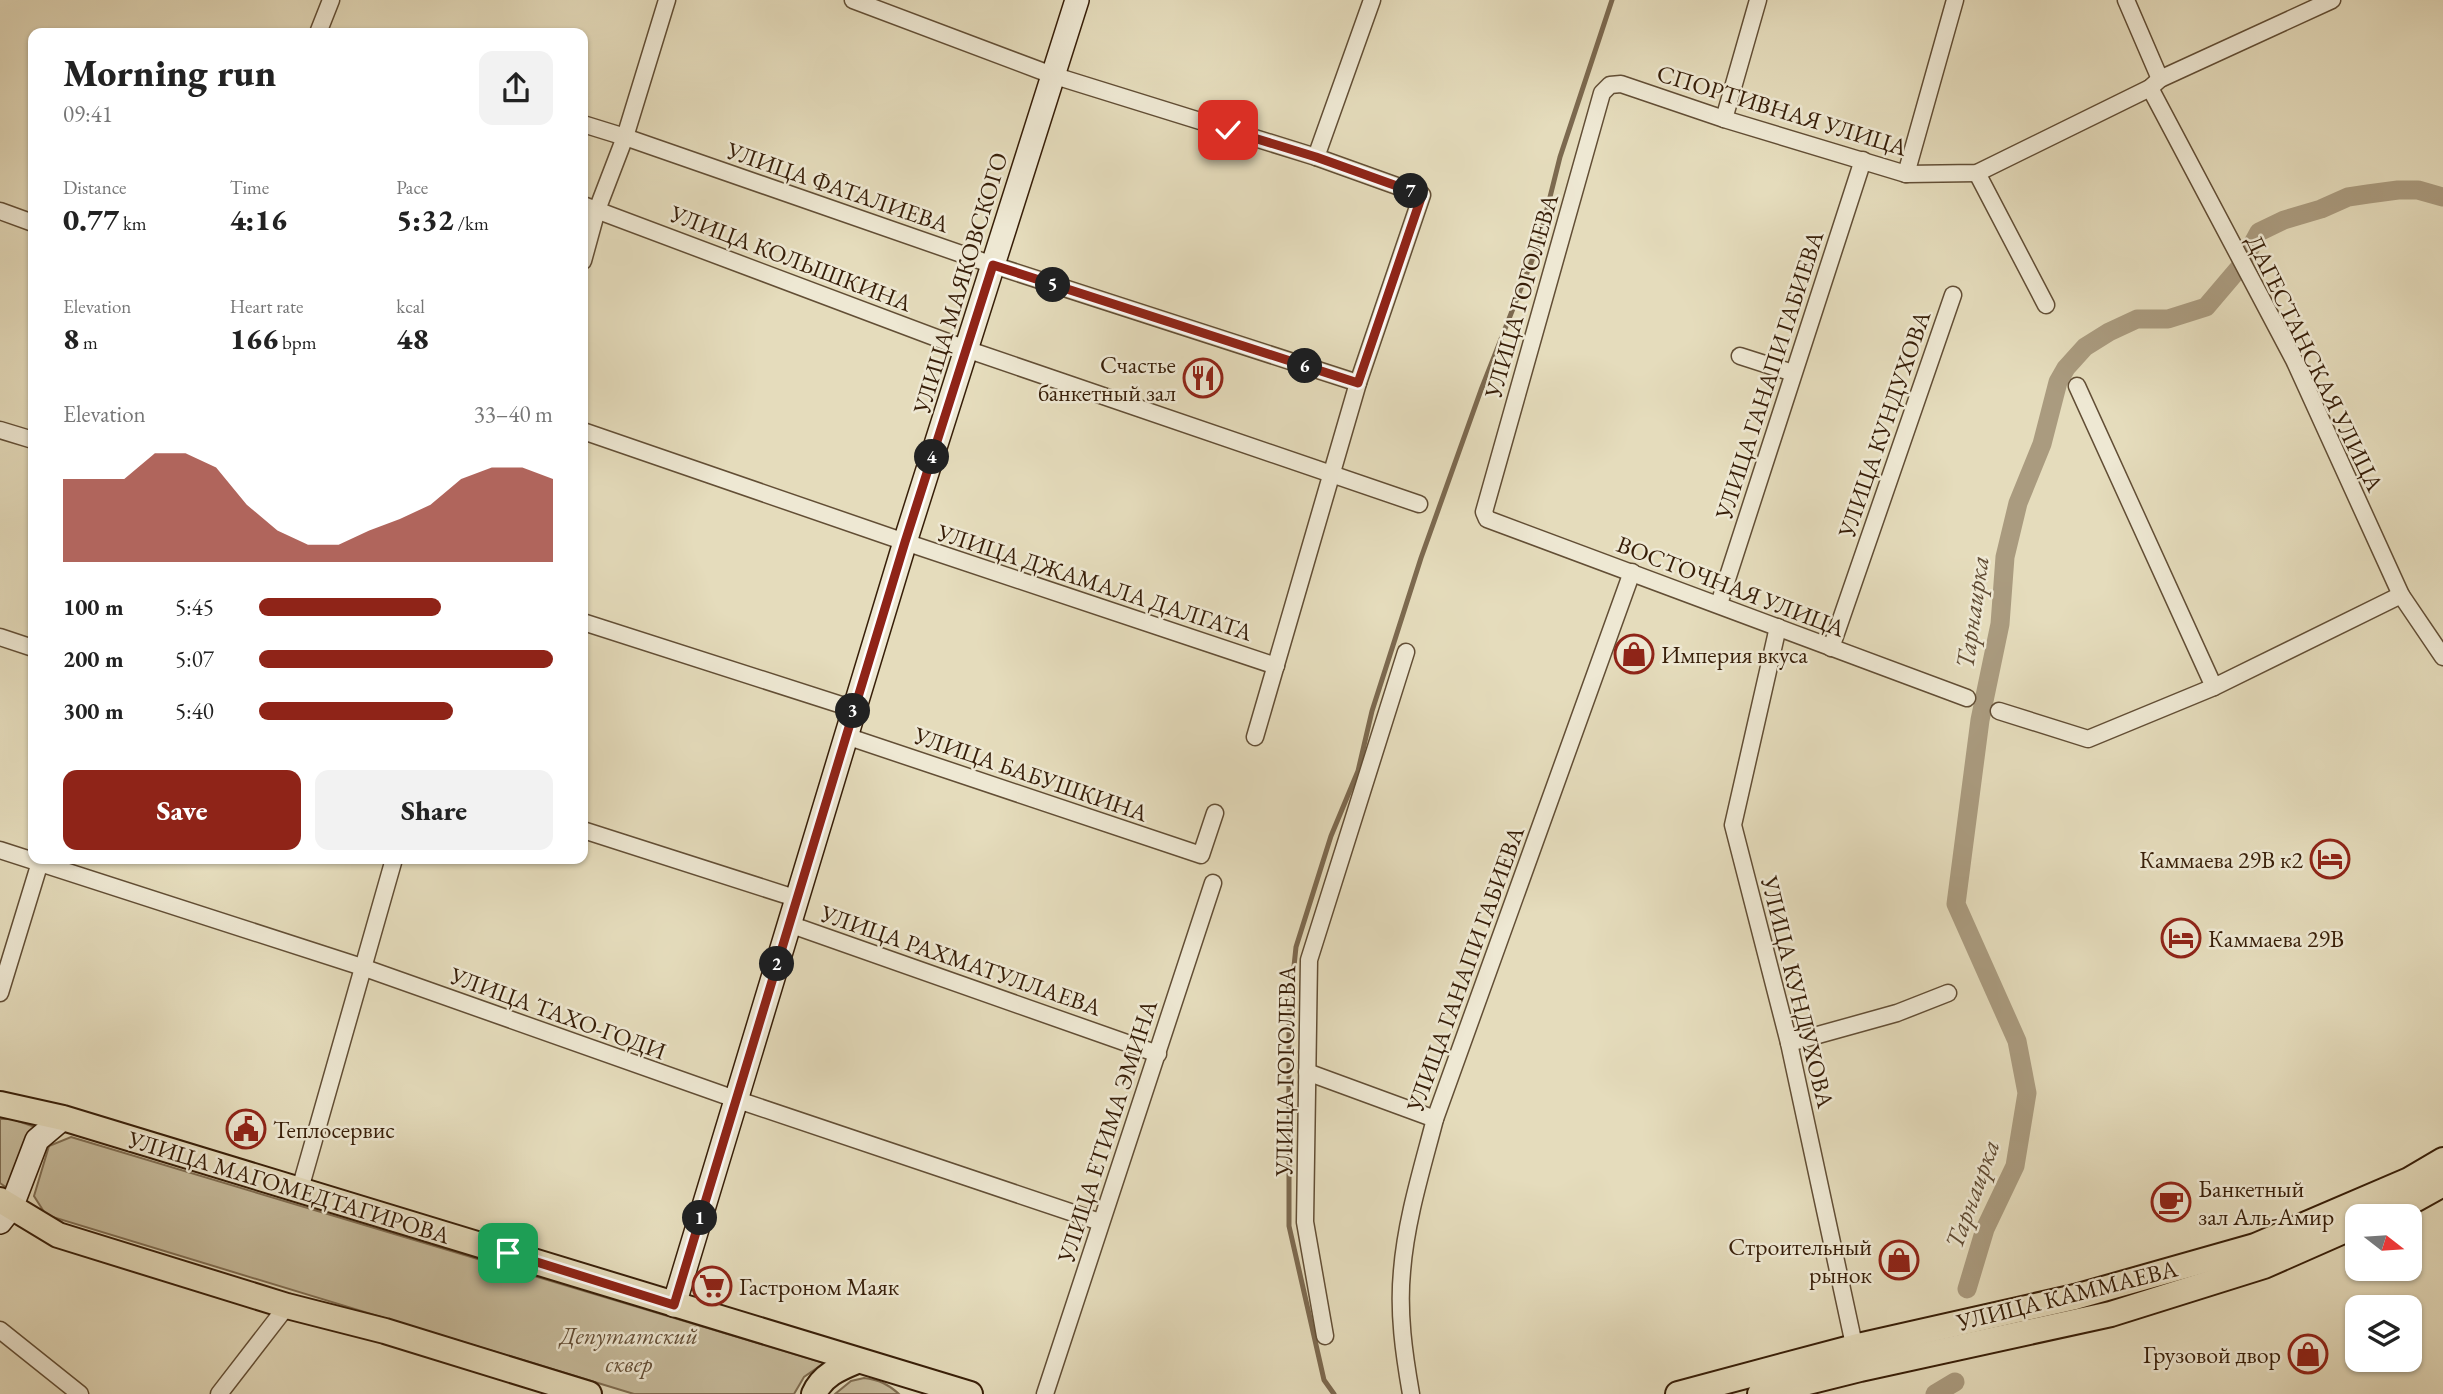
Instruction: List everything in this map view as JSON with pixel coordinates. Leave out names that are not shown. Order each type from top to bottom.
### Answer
[{"type":"main road","name":"УЛИЦА МАГОМЕДТАГИРОВА","points":[[0,1104],[63,1118],[300,1189],[901,1374]]},
{"type":"main road","name":"УЛИЦА КАММАЕВА","points":[[1760,1394],[1857,1358],[2255,1246],[2409,1180],[2443,1160]]},
{"type":"main road","points":[[2405,1204],[2443,1184]]},
{"type":"main road","points":[[8,1211],[58,1235],[287,1306],[385,1331],[534,1387],[589,1394]]},
{"type":"main road","name":"УЛИЦА КАММАЕВА","points":[[1678,1394],[1857,1358],[2111,1314],[2264,1266],[2345,1231]]},
{"type":"main road","points":[[814,1394],[834,1371],[857,1361]]},
{"type":"main road","points":[[901,1374],[919,1394]]},
{"type":"main road","points":[[901,1374],[970,1394]]},
{"type":"street","points":[[320,28],[331,0]]},
{"type":"street","points":[[590,208],[625,137],[667,0]]},
{"type":"street","points":[[853,0],[1052,75],[1316,157],[1422,195],[1358,383],[1255,737]]},
{"type":"street","name":"УЛИЦА МАЯКОВСКОГО","points":[[674,1305],[905,542],[1077,0]]},
{"type":"street","points":[[1316,157],[1372,0]]},
{"type":"street","points":[[1724,119],[1758,0]]},
{"type":"street","points":[[1906,174],[1955,0]]},
{"type":"street","name":"ДАГЕСТАНСКАЯ УЛИЦА","points":[[2126,0],[2155,83],[2228,237],[2294,360],[2401,595],[2443,657]]},
{"type":"street","name":"СПОРТИВНАЯ УЛИЦА","points":[[1602,93],[1610,85],[1621,84],[1724,119],[1906,174],[1977,173],[2155,83],[2332,0]]},
{"type":"street","name":"УЛИЦА ГОГОЛЕВА","points":[[1484,512],[1602,93]]},
{"type":"street","name":"УЛИЦА ФАТАЛИЕВА","points":[[588,126],[993,265],[1358,383]]},
{"type":"street","name":"УЛИЦА ГАНАПИ ГАБИЕВА","points":[[1719,604],[1863,160]]},
{"type":"street","points":[[1977,173],[2046,304]]},
{"type":"street","name":"УЛИЦА КОЛЫШКИНА","points":[[590,208],[967,349],[1419,504]]},
{"type":"street","points":[[0,211],[28,221]]},
{"type":"street","name":"УЛИЦА КУНДУХОВА","points":[[1831,648],[1952,295]]},
{"type":"street","points":[[1740,356],[1793,373]]},
{"type":"street","points":[[2077,386],[2214,687]]},
{"type":"street","points":[[0,430],[28,438]]},
{"type":"street","name":"УЛИЦА ДЖАМАЛА ДАЛГАТА","points":[[588,433],[1276,666]]},
{"type":"street","name":"ВОСТОЧНАЯ УЛИЦА","points":[[1484,512],[1487,519],[1496,523],[1967,698]]},
{"type":"street","name":"УЛИЦА ГАНАПИ ГАБИЕВА","points":[[1411,1394],[1402,1340],[1401,1272],[1413,1205],[1434,1119],[1632,572]]},
{"type":"street","points":[[1999,711],[2088,738],[2214,687],[2401,595]]},
{"type":"street","points":[[588,624],[854,709]]},
{"type":"street","name":"УЛИЦА КУНДУХОВА","points":[[1778,627],[1733,825],[1789,1043],[1857,1358]]},
{"type":"street","points":[[0,637],[28,646]]},
{"type":"street","name":"УЛИЦА ГОГОЛЕВА","points":[[1325,1336],[1305,1222],[1309,960],[1406,652]]},
{"type":"street","name":"УЛИЦА БАБУШКИНА","points":[[846,736],[1201,855],[1215,813]]},
{"type":"street","name":"УЛИЦА РАХМАТУЛЛАЕВА","points":[[588,832],[798,899]]},
{"type":"street","name":"УЛИЦА ТАХО-ГОДИ","points":[[0,850],[28,858]]},
{"type":"street","points":[[0,993],[39,864]]},
{"type":"street","name":"УЛИЦА ТАХО-ГОДИ","points":[[49,864],[362,967],[735,1099],[1100,1222]]},
{"type":"street","points":[[300,1189],[393,864]]},
{"type":"street","name":"УЛИЦА ЕТИМА ЭМИНА","points":[[1045,1394],[1213,883]]},
{"type":"street","name":"УЛИЦА РАХМАТУЛЛАЕВА","points":[[789,923],[1158,1054]]},
{"type":"street","points":[[1789,1043],[1896,1013],[1948,993]]},
{"type":"street","points":[[1307,1072],[1434,1119]]},
{"type":"street","points":[[0,1238],[37,1140],[63,1118]]},
{"type":"street","points":[[219,1394],[287,1306]]},
{"type":"street","points":[[0,1330],[79,1394]]},
{"type":"green space","points":[[0,1119],[12,1119],[35,1127],[7,1188],[0,1183]]},
{"type":"green space","name":"Депутатский сквер","points":[[71,1137],[824,1363],[804,1377],[794,1394],[634,1394],[46,1215],[34,1196],[49,1146]]},
{"type":"green space","points":[[864,1378],[883,1383],[899,1394],[835,1394],[851,1381]]},
{"type":"waterway","points":[[1334,1394],[1324,1380],[1289,1226],[1289,1014],[1296,947],[1331,836],[1358,771],[1372,711],[1421,558],[1481,390],[1538,245],[1560,157],[1612,0]]},
{"type":"waterway","name":"Тарнаирка","points":[[1967,1289],[1985,1229],[2015,1166],[2027,1093],[2017,1041],[1956,904],[1980,720],[2000,624],[2005,557],[2018,503],[2042,444],[2058,382],[2066,368],[2085,347],[2109,332],[2137,319],[2168,319],[2206,307],[2240,267],[2259,232],[2348,197],[2398,190],[2418,190],[2443,197]]},
{"type":"waterway","name":"Тарнаирка","points":[[1935,1394],[1955,1382]]},
{"type":"place","name":"Счастье банкетный зал","points":[[1203,378]]},
{"type":"place","name":"Империя вкуса","points":[[1634,654]]},
{"type":"place","name":"Каммаева 29В к2","points":[[2330,859]]},
{"type":"place","name":"Каммаева 29В","points":[[2181,938]]},
{"type":"place","name":"Теплосервис","points":[[246,1129]]},
{"type":"place","name":"Банкетный зал Аль-Амир","points":[[2171,1202]]},
{"type":"place","name":"Строительный рынок","points":[[1899,1260]]},
{"type":"place","name":"Гастроном Маяк","points":[[712,1286]]},
{"type":"place","name":"Грузовой двор","points":[[2308,1354]]},
{"type":"route","points":[[508,1253],[674,1305],[905,542],[993,265],[1358,383],[1422,195],[1316,157],[1228,130]]}]
